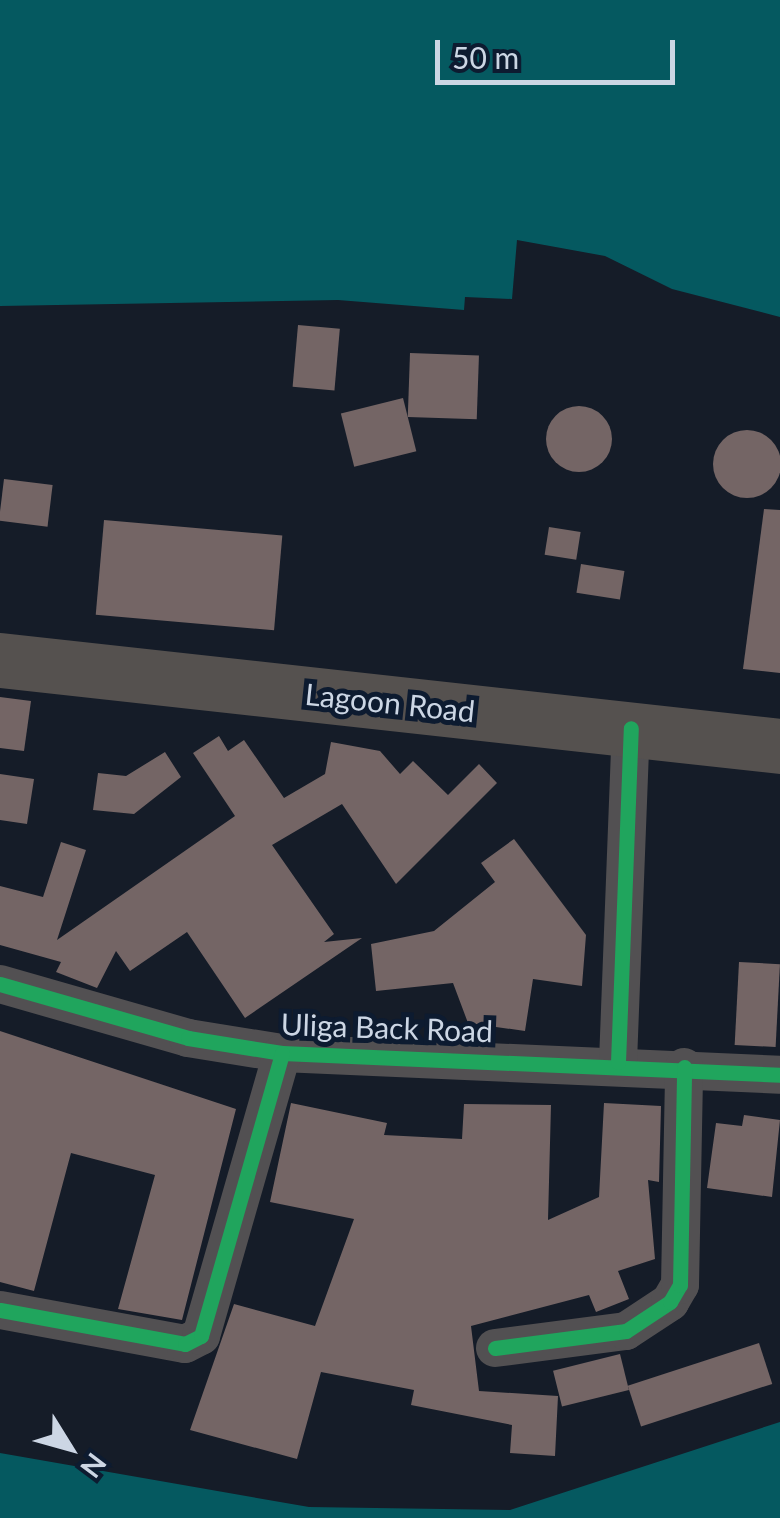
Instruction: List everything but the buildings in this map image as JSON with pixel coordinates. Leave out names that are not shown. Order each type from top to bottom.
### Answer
[{"type":"main road","name":"Lagoon Road","points":[[0,660],[780,746]]},
{"type":"street","points":[[618,1062],[631,728]]},
{"type":"street","name":"Uliga Back Road","points":[[0,984],[188,1038],[282,1053],[618,1062],[780,1075]]},
{"type":"street","points":[[0,1310],[185,1344],[201,1336],[282,1053]]},
{"type":"street","points":[[494,1348],[626,1331],[670,1302],[680,1285],[684,1067]]},
{"type":"shaded area","points":[[0,0],[780,0],[780,317],[672,289],[605,256],[517,240],[512,299],[465,297],[464,310],[338,300],[0,306]]},
{"type":"shaded area","points":[[780,1422],[780,1518],[0,1518],[0,1453],[309,1507],[510,1510]]},
{"type":"cycle path","points":[[618,1062],[631,728]]},
{"type":"cycle path","points":[[0,984],[188,1038],[282,1053],[780,1075]]},
{"type":"cycle path","points":[[0,1310],[185,1344],[201,1336],[282,1053]]},
{"type":"cycle path","points":[[495,1348],[626,1331],[670,1302],[680,1285],[684,1067]]}]
